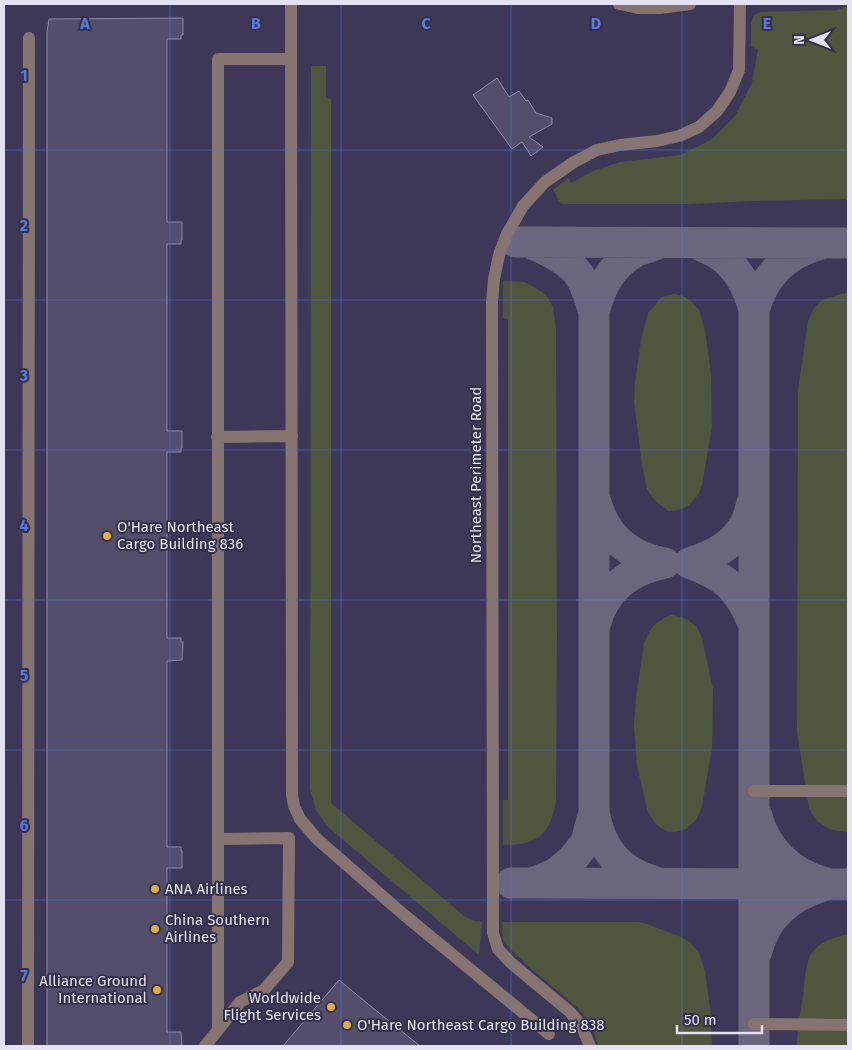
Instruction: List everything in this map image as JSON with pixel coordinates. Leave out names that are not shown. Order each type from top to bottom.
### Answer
[{"type":"street","points":[[291,4],[292,795],[294,806],[300,819],[312,834],[365,882],[549,1034]]},
{"type":"street","points":[[619,4],[638,8],[660,8],[690,4]]},
{"type":"street","name":"Northeast Perimeter Road","points":[[590,1046],[581,1025],[570,1012],[510,962],[498,949],[493,933],[492,302],[494,279],[499,255],[507,234],[523,206],[545,182],[574,162],[597,150],[678,136],[699,127],[717,111],[730,92],[739,70],[740,4]]},
{"type":"street","points":[[28,1046],[29,38]]},
{"type":"street","points":[[218,1030],[218,59],[291,59]]},
{"type":"street","points":[[217,436],[292,436]]},
{"type":"street","points":[[754,791],[848,791]]},
{"type":"street","points":[[205,1046],[240,1002],[264,990],[288,962],[289,838],[300,819]]},
{"type":"street","points":[[218,839],[289,838]]},
{"type":"street","points":[[754,1024],[848,1025]]},
{"type":"shaded area","points":[[4,4],[848,4],[848,1046],[4,1046]]},
{"type":"green space","points":[[848,6],[848,199],[690,204],[561,204],[553,190],[568,178],[571,183],[593,171],[620,162],[680,155],[711,140],[735,116],[752,83],[758,49],[751,47],[751,23],[753,16],[760,12],[837,10]]},
{"type":"green space","points":[[311,66],[326,66],[326,98],[331,99],[331,803],[464,916],[474,921],[482,922],[479,955],[328,827],[316,810],[310,789]]},
{"type":"green space","points":[[503,281],[524,282],[546,295],[553,307],[556,329],[556,802],[550,823],[545,831],[533,840],[515,845],[503,845],[503,800],[508,800],[508,319],[503,318]]},
{"type":"green space","points":[[848,293],[848,832],[831,830],[817,821],[809,808],[797,732],[798,390],[808,321],[814,308],[822,300]]},
{"type":"green space","points":[[674,294],[683,296],[691,301],[699,310],[705,330],[711,375],[712,428],[702,485],[698,495],[689,505],[680,510],[669,511],[655,501],[647,489],[634,402],[641,340],[648,313],[662,297]]},
{"type":"green space","points":[[671,615],[688,620],[697,627],[702,638],[713,689],[712,748],[702,807],[696,820],[686,829],[675,832],[669,832],[661,828],[655,823],[648,812],[637,766],[634,726],[644,643],[655,624]]},
{"type":"green space","points":[[502,922],[638,922],[690,942],[699,953],[705,971],[711,1016],[712,1046],[598,1046],[587,1019],[578,1008],[528,966],[506,944],[503,939]]},
{"type":"green space","points":[[848,935],[848,1046],[797,1046],[805,974],[810,955],[824,942]]},
{"type":"building","name":"O'Hare Northeast Cargo Building 836","points":[[183,18],[183,35],[181,35],[181,39],[167,39],[167,222],[182,222],[182,240],[181,244],[167,244],[167,431],[182,431],[182,448],[181,452],[167,452],[167,638],[181,638],[181,642],[183,642],[182,660],[167,661],[167,847],[181,847],[182,868],[167,868],[167,1032],[181,1032],[182,1046],[47,1046],[47,32],[49,19]]},
{"type":"building","points":[[497,78],[509,97],[519,91],[526,101],[528,100],[536,113],[552,118],[552,124],[529,137],[543,147],[531,156],[522,142],[512,149],[473,95]]},
{"type":"building","name":"O'Hare Northeast Cargo Building 838","points":[[339,980],[368,1004],[420,1046],[283,1046]]},
{"type":"taxiway","points":[[516,242],[848,243]]},
{"type":"taxiway","points":[[696,243],[718,254],[737,271],[749,293],[754,310],[754,1046]]},
{"type":"taxiway","points":[[532,244],[560,258],[577,272],[585,286],[594,312],[604,285],[613,270],[635,252],[657,244]]},
{"type":"taxiway","points":[[754,310],[763,287],[777,268],[795,255],[818,245]]},
{"type":"taxiway","points":[[594,312],[594,812]]},
{"type":"taxiway","points":[[595,625],[605,601],[620,583],[640,571],[665,563],[641,556],[621,543],[606,525],[596,502]]},
{"type":"taxiway","points":[[752,503],[746,522],[729,544],[706,557],[689,563],[712,573],[728,584],[742,600],[753,623]]},
{"type":"taxiway","points":[[535,882],[555,874],[572,860],[586,842],[594,812],[601,836],[613,856],[630,871],[653,881]]},
{"type":"taxiway","points":[[757,816],[766,839],[781,858],[800,873],[823,882]]},
{"type":"taxiway","points":[[511,883],[848,884]]},
{"type":"taxiway","points":[[757,951],[766,928],[781,910],[800,896],[823,886]]},
{"type":"place","name":"O'Hare Northeast Cargo Building 836","points":[[107,536]]},
{"type":"place","name":"ANA Airlines","points":[[155,889]]},
{"type":"place","name":"China Southern Airlines","points":[[155,929]]},
{"type":"place","name":"Alliance Ground International","points":[[157,990]]},
{"type":"place","name":"Worldwide Flight Services","points":[[331,1007]]},
{"type":"place","name":"O'Hare Northeast Cargo Building 838","points":[[347,1025]]}]
